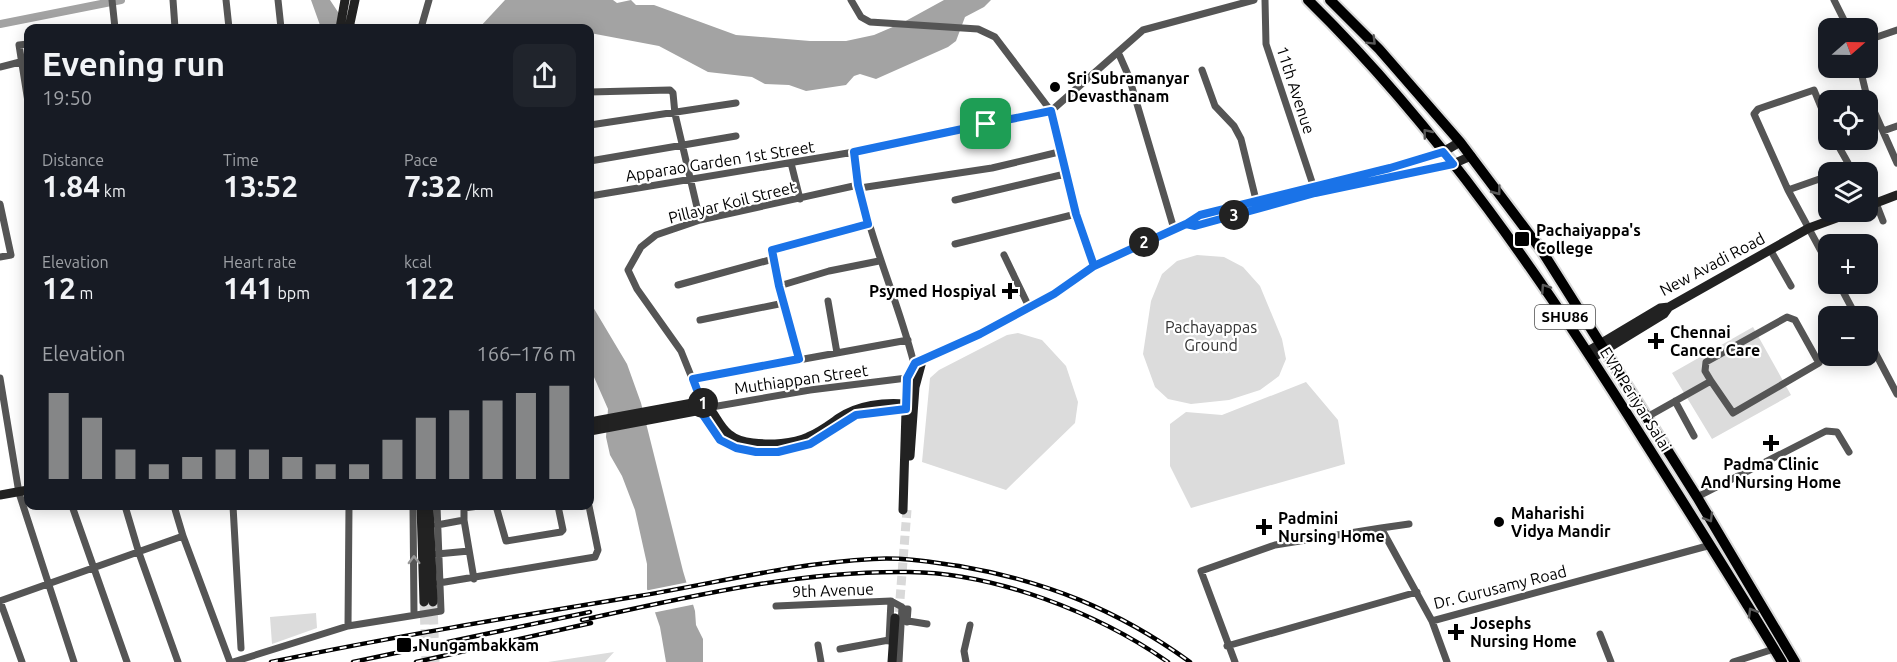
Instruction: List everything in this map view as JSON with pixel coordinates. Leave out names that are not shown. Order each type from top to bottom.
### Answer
[{"type":"main road","name":"EVR Periyar Salai","points":[[1308,0],[1356,46],[1453,164],[1521,252],[1590,355],[1711,545],[1782,662]]},
{"type":"main road","name":"EVR Periyar Salai","points":[[1330,0],[1379,49],[1460,142],[1542,250],[1697,497],[1795,662]]},
{"type":"street","points":[[112,0],[115,24]]},
{"type":"street","points":[[173,0],[175,24]]},
{"type":"street","points":[[226,0],[229,24]]},
{"type":"street","points":[[278,0],[281,24]]},
{"type":"street","points":[[349,24],[355,0]]},
{"type":"street","points":[[422,24],[429,0]]},
{"type":"street","points":[[1051,111],[1143,30],[1230,3],[1254,0]]},
{"type":"street","name":"11th Avenue","points":[[1265,0],[1266,44],[1314,189]]},
{"type":"street","points":[[1834,0],[1843,18]]},
{"type":"street","points":[[851,1],[861,17],[874,23],[975,28],[991,34],[1051,111],[1059,152],[1076,214],[1094,266]]},
{"type":"street","points":[[340,24],[343,3]]},
{"type":"street","points":[[1878,37],[1897,30]]},
{"type":"street","points":[[24,44],[19,45],[24,81]]},
{"type":"street","points":[[1118,52],[1129,77],[1174,229]]},
{"type":"street","points":[[0,67],[20,63]]},
{"type":"street","points":[[1202,70],[1215,106],[1234,126],[1241,139],[1256,204]]},
{"type":"street","points":[[1862,78],[1866,93],[1897,163]]},
{"type":"street","points":[[594,92],[670,90],[673,93],[675,114],[700,220]]},
{"type":"street","points":[[1818,100],[1814,90],[1758,109],[1754,114],[1788,190],[1818,245]]},
{"type":"street","points":[[594,124],[736,103]]},
{"type":"street","name":"Apparao Garden 1st Street","points":[[594,195],[854,152],[1051,111]]},
{"type":"street","points":[[1883,131],[1897,126]]},
{"type":"street","points":[[594,159],[683,147],[736,136]]},
{"type":"street","points":[[854,152],[859,187],[879,261],[908,340],[920,364],[915,387],[905,510],[907,378],[920,364],[1029,307],[1094,266],[1186,224],[1195,226],[1256,204],[1390,168],[1443,152],[1460,142]]},
{"type":"street","name":"Pillayar Koil Street","points":[[693,379],[681,351],[637,289],[628,270],[641,248],[656,235],[700,220],[800,199],[859,187],[992,168],[1059,152]]},
{"type":"street","points":[[1314,189],[1453,164],[1471,156]]},
{"type":"street","points":[[791,163],[800,199]]},
{"type":"street","points":[[955,200],[1065,174]]},
{"type":"street","points":[[1788,190],[1818,180]]},
{"type":"street","points":[[1878,203],[1897,195]]},
{"type":"street","points":[[0,204],[11,255],[0,257]]},
{"type":"street","points":[[955,244],[1076,214]]},
{"type":"street","points":[[1878,214],[1883,221]]},
{"type":"street","name":"New Avadi Road","points":[[1590,355],[1660,308],[1669,307],[1809,228],[1826,222]]},
{"type":"street","points":[[799,359],[779,286],[773,259],[774,247],[868,224]]},
{"type":"street","points":[[1771,251],[1791,286]]},
{"type":"street","points":[[1004,255],[1029,307]]},
{"type":"street","points":[[678,285],[773,259]]},
{"type":"street","points":[[779,286],[829,271],[879,261]]},
{"type":"street","points":[[828,301],[837,353]]},
{"type":"street","points":[[700,320],[784,303]]},
{"type":"street","points":[[1787,317],[1795,320],[1819,363],[1733,413],[1711,381],[1705,371],[1707,362],[1787,317]]},
{"type":"street","points":[[906,406],[856,415],[810,444],[767,452],[736,448],[720,440],[693,379],[908,340]]},
{"type":"street","points":[[1878,358],[1897,394]]},
{"type":"street","points":[[0,378],[24,492],[0,495]]},
{"type":"street","name":"Muthiappan Street","points":[[704,407],[907,378]]},
{"type":"street","points":[[1647,417],[1711,381]]},
{"type":"street","points":[[1675,401],[1694,436]]},
{"type":"street","points":[[594,421],[704,407]]},
{"type":"street","points":[[594,430],[685,408]]},
{"type":"street","points":[[1697,497],[1826,431],[1837,432],[1849,452]]},
{"type":"street","points":[[29,510],[74,662]]},
{"type":"street","points":[[74,510],[127,662]]},
{"type":"street","points":[[126,510],[178,662]]},
{"type":"street","points":[[175,510],[232,662],[348,627],[441,611],[437,510]]},
{"type":"street","points":[[232,510],[241,648]]},
{"type":"street","points":[[348,627],[349,510]]},
{"type":"street","points":[[413,510],[414,614]]},
{"type":"street","points":[[421,510],[429,602],[429,510]]},
{"type":"street","points":[[464,510],[474,579]]},
{"type":"street","points":[[497,510],[506,541],[561,532],[563,530],[559,510]]},
{"type":"street","points":[[439,583],[474,579],[595,557],[598,550],[590,510]]},
{"type":"street","points":[[437,525],[464,520]]},
{"type":"street","points":[[1235,662],[1227,646],[1201,571],[1275,545],[1409,524]]},
{"type":"street","name":"Dr. Gurusamy Road","points":[[1381,528],[1432,621],[1711,545]]},
{"type":"street","points":[[22,662],[0,601],[96,569],[183,536]]},
{"type":"street","points":[[437,554],[469,550]]},
{"type":"street","points":[[1227,646],[1417,592]]},
{"type":"street","points":[[891,601],[902,609],[893,662]]},
{"type":"street","points":[[891,601],[889,640],[893,662]]},
{"type":"street","name":"9th Avenue","points":[[776,606],[891,601]]},
{"type":"street","points":[[901,620],[927,624]]},
{"type":"street","points":[[1432,621],[1447,662]]},
{"type":"street","points":[[966,662],[964,651],[970,625]]},
{"type":"street","points":[[1600,634],[1611,662]]},
{"type":"street","points":[[840,649],[889,640]]},
{"type":"street","points":[[818,645],[821,662]]},
{"type":"street","points":[[1733,662],[1774,649]]},
{"type":"green space","name":"Pachayappas Ground","points":[[1197,255],[1224,257],[1243,267],[1260,286],[1282,339],[1286,359],[1279,376],[1260,390],[1229,400],[1191,404],[1168,399],[1155,387],[1143,354],[1151,301],[1162,274],[1177,261]]},
{"type":"green space","points":[[1753,327],[1791,395],[1712,439],[1672,373]]},
{"type":"green space","points":[[1018,333],[1042,340],[1066,366],[1078,402],[1075,423],[1006,490],[922,462],[930,378],[939,370],[1007,335]]},
{"type":"green space","points":[[1306,382],[1338,420],[1345,464],[1191,508],[1170,466],[1170,424],[1186,412],[1222,415]]},
{"type":"green space","points":[[316,613],[317,628],[272,644],[270,617]]},
{"type":"green space","points":[[614,652],[605,662],[548,662]]},
{"type":"shaded area","points":[[311,0],[330,0],[340,15],[355,24],[320,24]]},
{"type":"shaded area","points":[[505,0],[613,0],[617,3],[631,0],[636,5],[654,5],[736,35],[810,41],[846,41],[874,35],[944,0],[991,0],[984,7],[965,17],[956,41],[948,47],[876,79],[860,74],[854,76],[846,85],[806,91],[789,85],[765,84],[752,77],[708,72],[659,46],[594,34],[594,24],[483,24]]},
{"type":"shaded area","points":[[594,309],[627,364],[641,403],[695,611],[696,625],[703,639],[703,662],[666,662],[660,627],[647,589],[647,564],[635,510],[622,476],[610,455],[606,437],[608,409],[594,377]]},
{"type":"pier","points":[[689,582],[696,604],[652,613],[644,591]]},
{"type":"waterway","points":[[0,24],[121,0]]},
{"type":"tunnel","points":[[899,612],[907,510]]},
{"type":"tunnel","points":[[424,602],[426,662]]},
{"type":"tunnel","points":[[433,602],[435,662]]},
{"type":"railway","points":[[271,662],[783,569],[843,561],[884,559],[916,560],[959,566],[991,572],[1051,589],[1136,627],[1190,662]]},
{"type":"railway","points":[[582,620],[703,594],[785,580],[868,573],[942,574],[1011,588],[1045,599],[1110,627],[1168,662]]},
{"type":"railway","points":[[353,662],[590,612]]},
{"type":"railway","points":[[416,662],[591,623]]},
{"type":"place","name":"Sri Subramanyar Devasthanam","points":[[1055,87]]},
{"type":"place","name":"Pachaiyappa's College","points":[[1522,239]]},
{"type":"place","name":"Psymed Hospiyal","points":[[1010,291]]},
{"type":"place","name":"Chennai Cancer Care","points":[[1656,341]]},
{"type":"place","name":"Padma Clinic And Nursing Home","points":[[1771,443]]},
{"type":"place","name":"Maharishi Vidya Mandir","points":[[1499,522]]},
{"type":"place","name":"Padmini Nursing Home","points":[[1264,527]]},
{"type":"place","name":"Josephs Nursing Home","points":[[1456,632]]},
{"type":"place","name":"Nungambakkam","points":[[404,645]]},
{"type":"route","points":[[986,124],[854,152],[858,185],[868,224],[774,247],[773,259],[779,286],[799,359],[693,379],[702,403],[708,406],[701,412],[720,440],[736,448],[756,452],[778,452],[810,444],[856,415],[906,409],[907,378],[915,363],[980,334],[1054,294],[1094,266],[1186,224],[1192,218],[1313,185],[1390,168],[1443,152],[1453,164],[1315,193],[1195,226],[1186,224],[1127,249],[1094,266],[1076,214],[1059,152],[1051,111],[986,124]]}]
